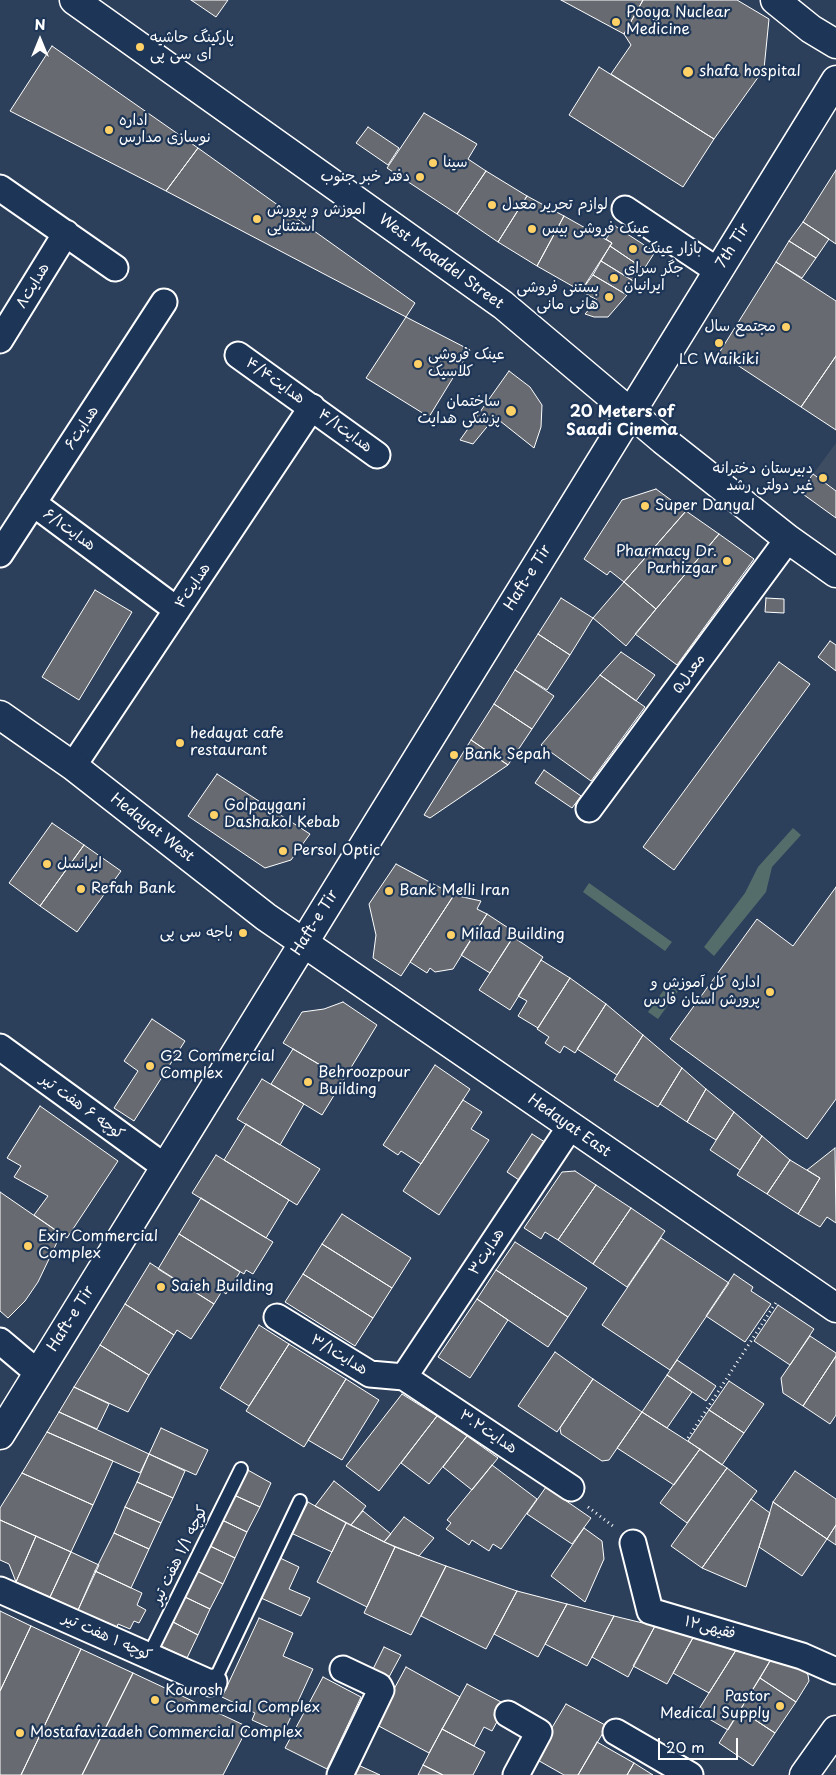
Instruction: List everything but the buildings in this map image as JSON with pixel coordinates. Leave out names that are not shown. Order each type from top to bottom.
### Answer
[{"type":"street","name":"West Moaddel Street","points":[[74,0],[503,305],[788,539],[836,573]]},
{"type":"street","points":[[775,0],[811,29],[836,44]]},
{"type":"street","name":"7th Tir","points":[[630,411],[836,80]]},
{"type":"street","points":[[0,188],[115,268]]},
{"type":"street","points":[[625,209],[718,271]]},
{"type":"street","name":"هدایت۸","points":[[0,340],[66,233]]},
{"type":"street","name":"هدایت۶","points":[[0,554],[164,302]]},
{"type":"street","name":"هدایت۴/۴","points":[[238,355],[312,407]]},
{"type":"street","name":"هدایت۴/۱","points":[[312,407],[377,455]]},
{"type":"street","name":"هدایت۴","points":[[73,766],[312,407]]},
{"type":"street","name":"Haft-e Tir","points":[[0,1435],[630,411]]},
{"type":"street","name":"هدایت۶/۱","points":[[33,504],[177,610]]},
{"type":"street","name":"معدل۵","points":[[590,809],[788,539]]},
{"type":"street","name":"Hedayat West","points":[[0,715],[73,766],[266,917],[304,942]]},
{"type":"street","name":"Hedayat East","points":[[304,942],[570,1127],[836,1308]]},
{"type":"street","name":"کوچه ۶ هفت تیر","points":[[0,1047],[165,1168]]},
{"type":"street","name":"هدایت۳","points":[[404,1376],[570,1127]]},
{"type":"street","name":"هدایت۳/۱","points":[[277,1318],[370,1374],[404,1376]]},
{"type":"street","points":[[0,1341],[38,1373]]},
{"type":"street","name":"هدایت۳.۲","points":[[404,1376],[571,1488]]},
{"type":"street","name":"فقیهی۱۲","points":[[632,1543],[650,1611],[802,1656],[836,1671]]},
{"type":"street","name":"کوچه ۱ هفت تیر","points":[[0,1590],[210,1683],[214,1682]]},
{"type":"street","points":[[340,1775],[381,1690],[379,1686],[343,1669]]},
{"type":"street","points":[[508,1714],[539,1732],[516,1775]]},
{"type":"street","points":[[616,1732],[690,1775]]},
{"type":"street","points":[[804,1775],[832,1745]]},
{"type":"lane","name":"کوچه ۱/۱ هفت تیر","points":[[148,1655],[241,1469]]},
{"type":"lane","points":[[214,1682],[300,1501]]},
{"type":"path","points":[[688,1438],[780,1297]]},
{"type":"path","points":[[571,1488],[582,1502],[632,1543]]},
{"type":"shaded area","name":"دبیرستان دخترانه غیر دولتی رشد","points":[[836,443],[836,518],[800,492]]},
{"type":"green space","points":[[793,828],[801,835],[772,867],[766,892],[714,956],[704,947],[745,893],[758,867]]},
{"type":"green space","points":[[589,883],[672,942],[665,951],[583,892]]},
{"type":"green space","points":[[668,984],[678,991],[658,1019],[648,1012]]},
{"type":"place","name":"Pooya Nuclear Medicine","points":[[616,22]]},
{"type":"place","name":"پارکینگ حاشیه ای سی پی","points":[[140,47]]},
{"type":"place","name":"shafa hospital","points":[[688,72]]},
{"type":"place","name":"اداره نوسازی مدارس","points":[[109,130]]},
{"type":"place","name":"سینا","points":[[433,163]]},
{"type":"place","name":"دفتر خبر جنوب","points":[[420,177]]},
{"type":"place","name":"لوازم تحریر معدل","points":[[492,205]]},
{"type":"place","name":"اموزش و پرورش استثنایی","points":[[257,219]]},
{"type":"place","name":"عینک فروشی بیس","points":[[532,229]]},
{"type":"place","name":"بازار عینک","points":[[633,249]]},
{"type":"place","name":"جگر سرای ایرانیان","points":[[614,278]]},
{"type":"place","name":"بستنی فروشی هانی مانی","points":[[609,297]]},
{"type":"place","name":"مجتمع سال","points":[[786,327]]},
{"type":"place","name":"LC Waikiki","points":[[719,343]]},
{"type":"place","name":"عینک فروشی کلاسیک","points":[[418,364]]},
{"type":"place","name":"ساختمان پزشکی هدایت","points":[[511,411]]},
{"type":"place","name":"دبیرستان دخترانه غیر دولتی رشد","points":[[823,478]]},
{"type":"place","name":"Super Danyal","points":[[645,506]]},
{"type":"place","name":"Pharmacy Dr. Parhizgar","points":[[727,561]]},
{"type":"place","name":"hedayat cafe restaurant","points":[[180,743]]},
{"type":"place","name":"Bank Sepah","points":[[454,755]]},
{"type":"place","name":"Golpaygani Dashakol Kebab","points":[[214,815]]},
{"type":"place","name":"Persol Optic","points":[[283,851]]},
{"type":"place","name":"ایرانسل","points":[[47,864]]},
{"type":"place","name":"Refah Bank","points":[[81,889]]},
{"type":"place","name":"Bank Melli Iran","points":[[389,891]]},
{"type":"place","name":"باجه سی پی","points":[[243,933]]},
{"type":"place","name":"Milad Building","points":[[451,935]]},
{"type":"place","name":"اداره کل آموزش و پرورش استان فارس","points":[[770,992]]},
{"type":"place","name":"G2 Commercial Complex","points":[[150,1066]]},
{"type":"place","name":"Behroozpour Building","points":[[308,1082]]},
{"type":"place","name":"Exir Commercial Complex","points":[[28,1246]]},
{"type":"place","name":"Saieh Building","points":[[161,1287]]},
{"type":"place","name":"Kourosh Commercial Complex","points":[[155,1700]]},
{"type":"place","name":"Pastor Medical Supply","points":[[780,1706]]},
{"type":"place","name":"Mostafavizadeh Commercial Complex","points":[[20,1733]]},
{"type":"district","name":"20 Meters of Saadi Cinema","points":[[622,422]]}]
